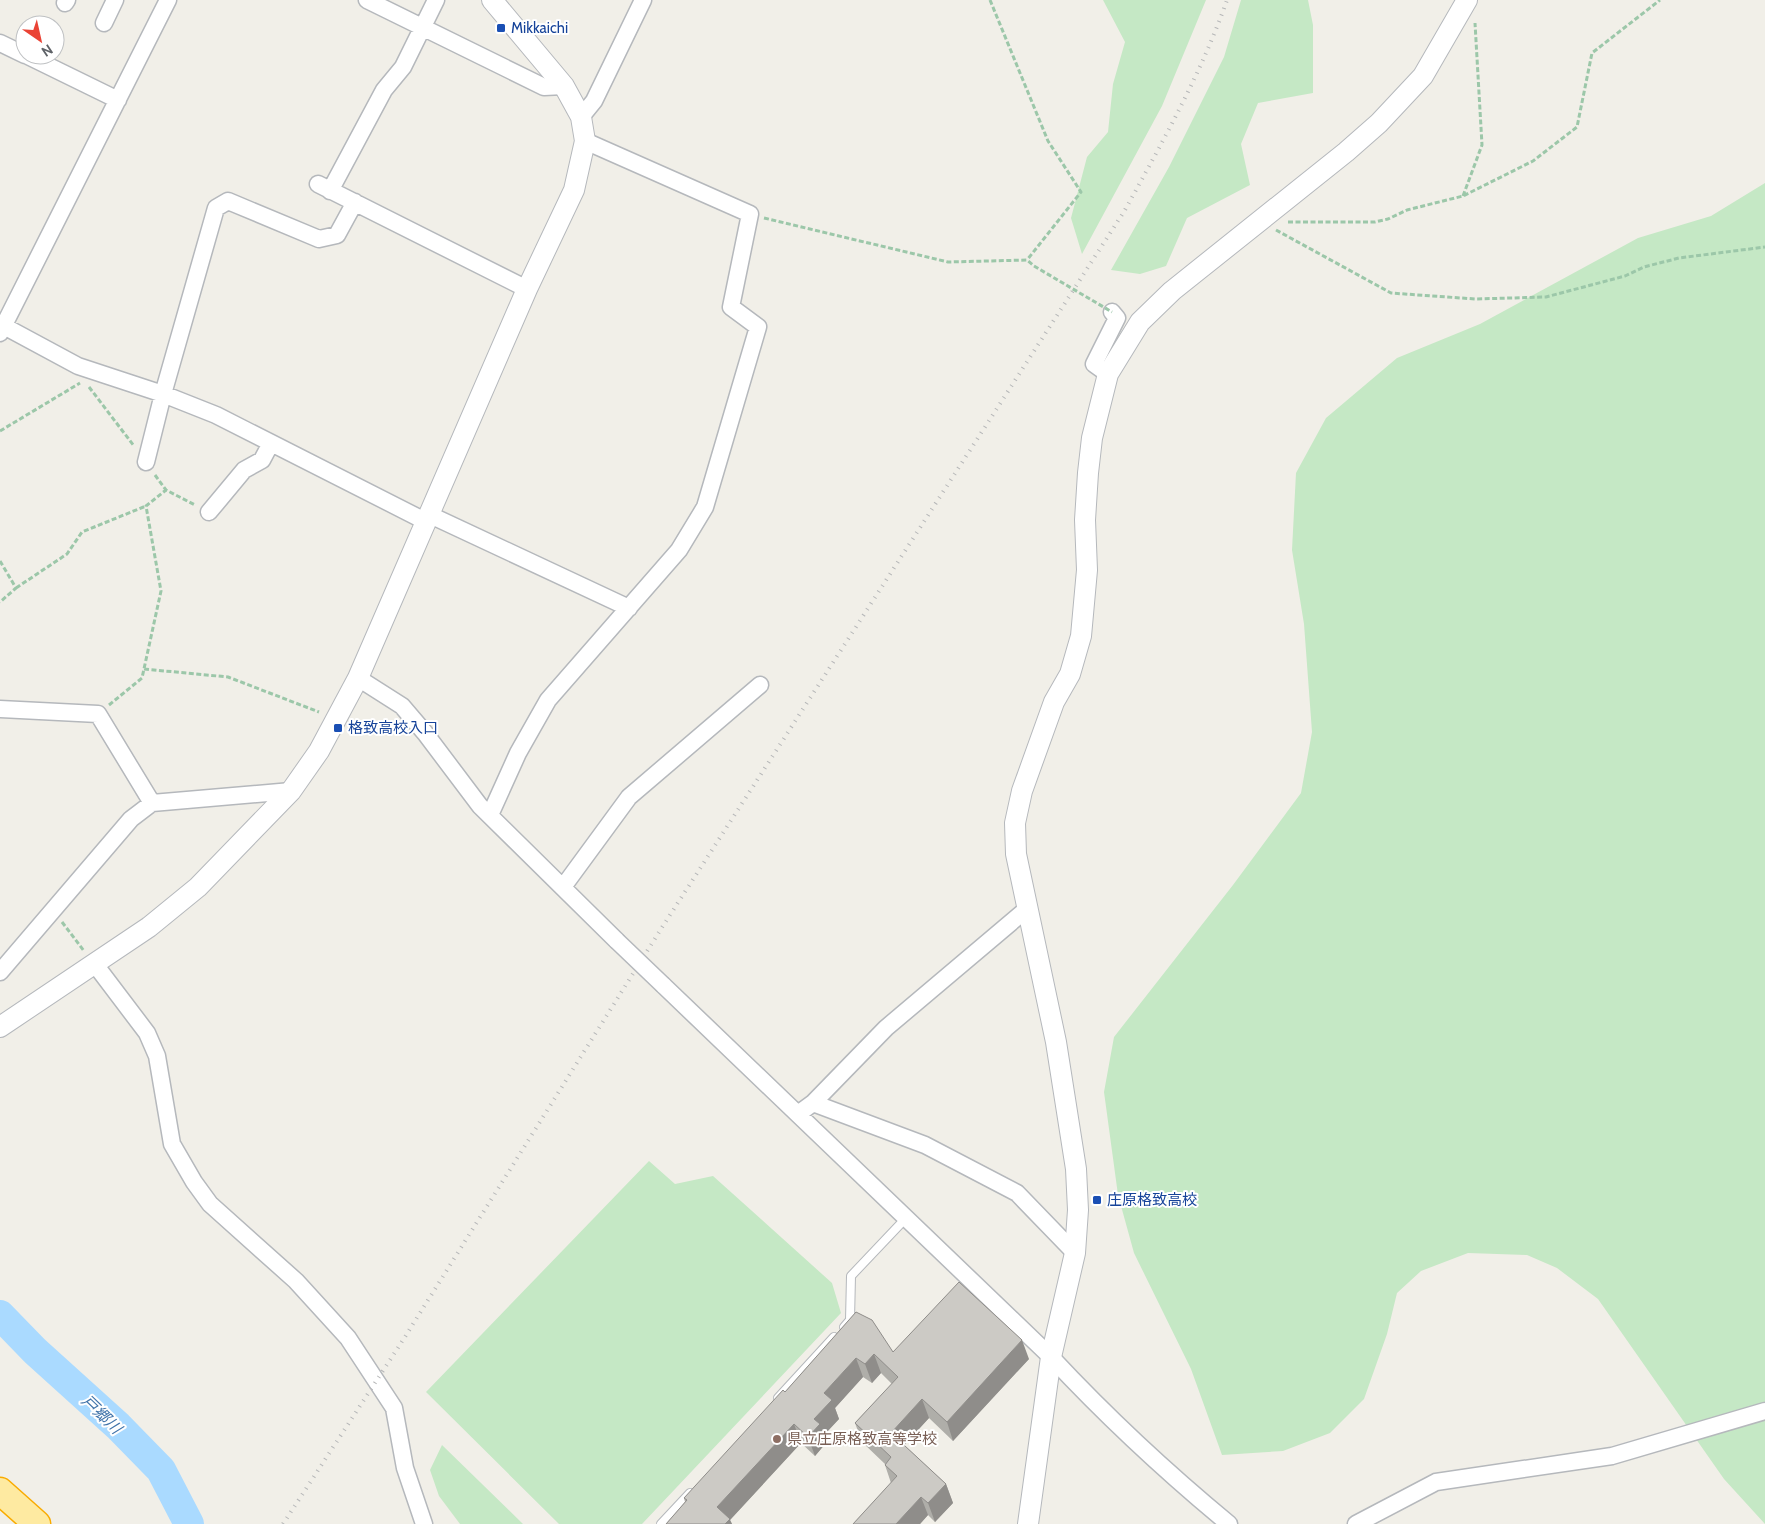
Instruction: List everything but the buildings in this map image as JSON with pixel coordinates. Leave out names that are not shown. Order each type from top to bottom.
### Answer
[{"type":"highway","points":[[0,1491],[37,1524]]},
{"type":"street","points":[[104,23],[115,0]]},
{"type":"street","points":[[168,0],[1,328],[78,366],[163,394],[216,415],[428,519],[629,608]]},
{"type":"street","points":[[367,0],[544,87],[564,86]]},
{"type":"street","points":[[436,0],[403,67],[384,90],[324,187],[527,289]]},
{"type":"street","points":[[0,1027],[149,927],[198,887],[291,791],[319,751],[358,678],[527,289],[574,190],[585,141],[581,117],[564,86],[492,0]]},
{"type":"street","points":[[581,117],[594,101],[643,0]]},
{"type":"street","points":[[1028,1524],[1051,1357],[1075,1253],[1078,1210],[1076,1168],[1056,1042],[1016,854],[1015,823],[1022,791],[1054,702],[1070,674],[1081,636],[1087,570],[1085,520],[1088,473],[1092,438],[1108,374],[1140,322],[1172,291],[1346,152],[1386,116],[1423,76],[1467,0]]},
{"type":"street","points":[[0,42],[15,50]]},
{"type":"street","points":[[46,65],[118,100]]},
{"type":"street","points":[[490,815],[518,753],[548,700],[679,550],[705,508],[758,326],[731,307],[750,214],[585,141]]},
{"type":"street","points":[[146,462],[163,394],[216,208],[228,201],[319,239],[337,235],[355,202]]},
{"type":"street","points":[[1108,374],[1094,364],[1117,318],[1112,312]]},
{"type":"street","points":[[209,512],[244,470],[262,460],[271,443]]},
{"type":"street","points":[[358,678],[402,706],[480,806],[617,941],[1051,1357],[1086,1395],[1184,1487],[1229,1524]]},
{"type":"street","points":[[562,887],[629,797],[760,686]]},
{"type":"street","points":[[0,709],[98,714],[152,802]]},
{"type":"street","points":[[0,972],[131,819],[152,802],[291,791]]},
{"type":"street","points":[[798,1114],[813,1103],[886,1028],[1028,908]]},
{"type":"street","points":[[94,963],[146,1033],[157,1056],[172,1144],[194,1182],[210,1204],[296,1281],[348,1338],[394,1408],[405,1468],[424,1524]]},
{"type":"street","points":[[813,1103],[925,1145],[1017,1193],[1075,1253]]},
{"type":"street","points":[[1356,1524],[1436,1482],[1612,1456],[1765,1412]]},
{"type":"lane","points":[[769,1408],[850,1320],[851,1276],[906,1218]]},
{"type":"lane","points":[[661,1524],[694,1488]]},
{"type":"path","points":[[990,0],[1048,141],[1080,192],[1027,260]]},
{"type":"path","points":[[1260,221],[1375,222],[1388,219],[1406,210],[1462,196],[1533,161],[1577,127],[1592,53],[1660,0]]},
{"type":"path","points":[[1462,196],[1482,145],[1474,20]]},
{"type":"path","points":[[750,214],[948,262],[1027,260],[1112,312]]},
{"type":"path","points":[[1260,221],[1391,293],[1475,299],[1546,297],[1626,276],[1644,266],[1679,258],[1765,247]]},
{"type":"path","points":[[0,431],[85,380]]},
{"type":"path","points":[[0,602],[16,588],[67,554],[82,532],[146,506],[166,490]]},
{"type":"path","points":[[98,714],[142,678],[161,591],[146,506]]},
{"type":"path","points":[[0,561],[16,588]]},
{"type":"path","points":[[144,669],[228,677],[336,719]]},
{"type":"path","points":[[53,910],[94,963]]},
{"type":"green space","points":[[1103,0],[1206,0],[1162,106],[1082,254],[1071,218],[1087,157],[1108,132],[1113,84],[1125,42]]},
{"type":"green space","points":[[1241,0],[1308,0],[1313,25],[1313,93],[1258,103],[1241,144],[1250,185],[1187,218],[1166,266],[1140,274],[1111,270],[1169,167],[1224,57]]},
{"type":"green space","points":[[1765,183],[1765,1524],[1724,1479],[1598,1299],[1557,1268],[1527,1255],[1468,1253],[1421,1271],[1397,1293],[1387,1334],[1364,1399],[1330,1433],[1283,1451],[1222,1455],[1191,1369],[1134,1253],[1118,1195],[1104,1092],[1114,1037],[1233,885],[1301,793],[1312,732],[1304,624],[1292,550],[1296,473],[1326,418],[1397,358],[1480,324],[1638,238],[1711,216]]},
{"type":"green space","points":[[649,1161],[675,1184],[713,1176],[832,1283],[841,1313],[642,1524],[559,1524],[426,1392]]},
{"type":"green space","points":[[442,1445],[523,1524],[460,1524],[439,1496],[430,1470]]},
{"type":"waterway","name":"戸郷川","points":[[0,1315],[35,1351],[118,1426],[161,1470],[189,1524]]},
{"type":"railway","points":[[283,1524],[403,1340],[661,929],[1125,210],[1193,81],[1227,0]]},
{"type":"place","name":"Mikkaichi","points":[[501,28]]},
{"type":"place","name":"格致高校入口","points":[[338,728]]},
{"type":"place","name":"庄原格致高校","points":[[1097,1200]]},
{"type":"place","name":"県立庄原格致高等学校","points":[[777,1439]]}]
